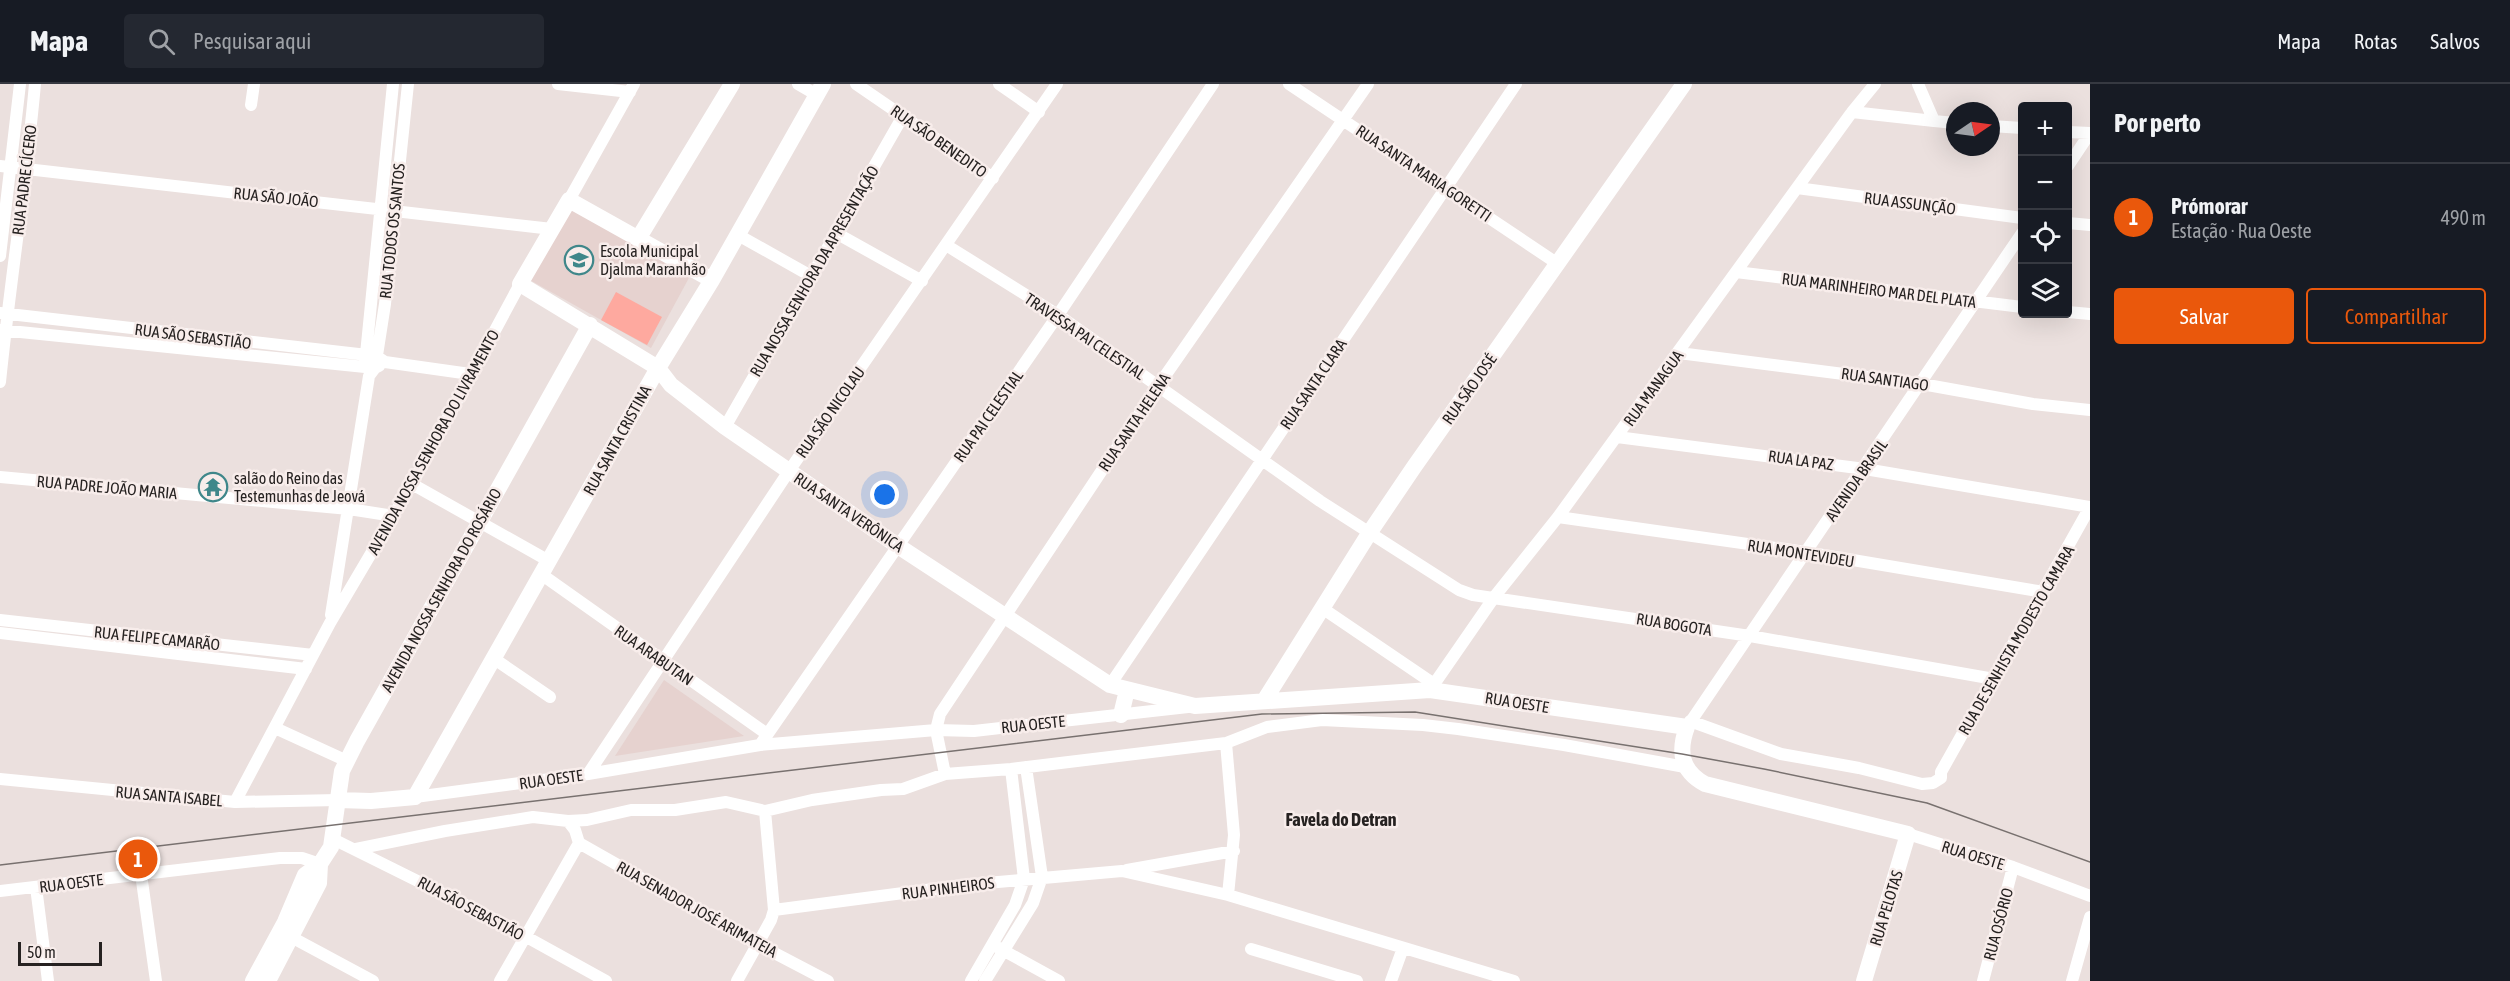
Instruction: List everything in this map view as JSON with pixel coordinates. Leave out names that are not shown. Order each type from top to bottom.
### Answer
[{"type":"main road","points":[[638,239],[732,84]]},
{"type":"main road","name":"RUA SÃO JOSÉ","points":[[1264,701],[1370,532],[1684,84]]},
{"type":"main road","name":"RUA SANTA CRISTINA","points":[[415,797],[658,368],[712,280],[820,90]]},
{"type":"main road","points":[[569,201],[712,280]]},
{"type":"main road","name":"AVENIDA NOSSA SENHORA DO LIVRAMENTO","points":[[520,284],[569,201]]},
{"type":"main road","name":"RUA SANTA VERÔNICA","points":[[520,284],[658,368],[671,385],[725,427],[898,546],[1110,685],[1195,706]]},
{"type":"main road","name":"AVENIDA NOSSA SENHORA DO ROSÁRIO","points":[[320,864],[333,839],[342,771],[347,761],[590,325]]},
{"type":"main road","name":"RUA OESTE","points":[[1195,706],[1432,687],[1688,724]]},
{"type":"main road","points":[[1121,715],[1126,690]]},
{"type":"main road","points":[[1685,767],[1682,740],[1688,724]]},
{"type":"main road","name":"RUA OESTE","points":[[1685,767],[1694,778],[1716,788],[1908,834]]},
{"type":"main road","name":"RUA OESTE","points":[[338,800],[371,801],[415,797]]},
{"type":"main road","name":"RUA PELOTAS","points":[[1864,981],[1908,834]]},
{"type":"main road","points":[[268,981],[319,883],[320,864]]},
{"type":"main road","points":[[254,981],[285,922],[305,875],[320,864]]},
{"type":"street","name":"RUA PADRE CÍCERO","points":[[0,256],[6,167],[20,84]]},
{"type":"street","name":"RUA PADRE CÍCERO","points":[[0,382],[3,314],[27,170],[35,84]]},
{"type":"street","points":[[251,105],[254,84]]},
{"type":"street","name":"RUA TODOS OS SANTOS","points":[[373,364],[381,208],[393,84]]},
{"type":"street","name":"RUA TODOS OS SANTOS","points":[[330,622],[385,304],[408,84]]},
{"type":"street","points":[[558,84],[632,88]]},
{"type":"street","points":[[798,84],[820,90]]},
{"type":"street","name":"RUA SÃO BENEDITO","points":[[856,84],[993,178]]},
{"type":"street","points":[[999,84],[1039,112]]},
{"type":"street","name":"RUA SÃO NICOLAU","points":[[588,774],[789,471],[1057,84]]},
{"type":"street","name":"RUA PAI CELESTIAL","points":[[763,740],[1058,315],[1213,84]]},
{"type":"street","name":"RUA SANTA MARIA GORETTI","points":[[1289,84],[1558,264]]},
{"type":"street","name":"RUA SANTA HELENA","points":[[936,730],[940,714],[1158,386],[1368,84]]},
{"type":"street","name":"RUA SANTA CLARA","points":[[1110,685],[1516,84]]},
{"type":"street","name":"RUA MANAGUA","points":[[1432,687],[1495,596],[1558,517],[1852,112],[1875,84]]},
{"type":"street","points":[[1918,84],[1934,121]]},
{"type":"street","name":"AVENIDA NOSSA SENHORA DO LIVRAMENTO","points":[[569,201],[632,88]]},
{"type":"street","points":[[1852,112],[1946,122]]},
{"type":"street","name":"RUA NOSSA SENHORA DA APRESENTAÇÃO","points":[[725,427],[903,116]]},
{"type":"street","points":[[2000,127],[2018,128]]},
{"type":"street","points":[[2072,132],[2090,134]]},
{"type":"street","points":[[2072,159],[2090,134]]},
{"type":"street","name":"RUA SÃO JOÃO","points":[[6,167],[394,209],[552,229]]},
{"type":"street","name":"RUA ASSUNÇÃO","points":[[1797,188],[2018,217]]},
{"type":"street","points":[[2072,223],[2090,225]]},
{"type":"street","points":[[836,233],[922,281]]},
{"type":"street","points":[[738,235],[811,276]]},
{"type":"street","name":"AVENIDA BRASIL","points":[[1688,724],[1805,552],[1865,469],[2018,239]]},
{"type":"street","name":"TRAVESSA PAI CELESTIAL","points":[[946,245],[1058,315],[1262,461],[1370,532]]},
{"type":"street","name":"RUA MARINHEIRO MAR DEL PLATA","points":[[1736,272],[2018,307]]},
{"type":"street","name":"AVENIDA NOSSA SENHORA DO LIVRAMENTO","points":[[235,802],[330,622],[412,484],[520,284]]},
{"type":"street","points":[[2072,312],[2090,314]]},
{"type":"street","name":"RUA SÃO SEBASTIÃO","points":[[3,314],[173,333],[373,364]]},
{"type":"street","name":"RUA SÃO SEBASTIÃO","points":[[2,330],[470,374]]},
{"type":"street","points":[[172,347],[173,333]]},
{"type":"street","name":"RUA SANTIAGO","points":[[1679,353],[1922,384],[2032,404],[2090,410]]},
{"type":"street","name":"RUA LA PAZ","points":[[1617,437],[1865,469],[2090,507]]},
{"type":"street","name":"RUA PADRE JOÃO MARIA","points":[[0,477],[349,509],[394,516]]},
{"type":"street","name":"RUA ARABUTAN","points":[[412,484],[479,521],[545,568],[763,740]]},
{"type":"street","name":"RUA DE SENHISTA MODESTO CAMARA","points":[[1941,772],[2090,507]]},
{"type":"street","name":"RUA MONTEVIDEU","points":[[1558,517],[1805,552],[2044,592]]},
{"type":"street","name":"RUA BOGOTA","points":[[1370,532],[1447,584],[1473,595],[1495,596],[1750,636],[1994,679]]},
{"type":"street","points":[[1322,608],[1432,687]]},
{"type":"street","name":"RUA FELIPE CAMARÃO","points":[[0,620],[313,655]]},
{"type":"street","name":"RUA FELIPE CAMARÃO","points":[[0,633],[306,669]]},
{"type":"street","points":[[493,658],[550,697]]},
{"type":"street","name":"RUA OESTE","points":[[415,797],[588,774],[763,740],[936,730],[974,731],[1195,706]]},
{"type":"street","name":"RUA OESTE","points":[[356,849],[445,831],[533,817],[572,826],[587,820],[631,810],[675,810],[717,802],[733,802],[765,811],[812,800],[903,789],[945,774],[1011,769],[1226,743],[1267,726],[1310,721],[1347,720],[1458,729],[1685,767]]},
{"type":"street","name":"RUA OESTE","points":[[1688,724],[1781,754],[1859,768],[1922,784],[1939,780],[1941,772]]},
{"type":"street","points":[[275,728],[347,761]]},
{"type":"street","points":[[936,730],[945,774]]},
{"type":"street","points":[[1226,743],[1234,819],[1234,851],[1228,895]]},
{"type":"street","points":[[985,981],[1033,903],[1042,877],[1026,767]]},
{"type":"street","points":[[971,981],[1015,905],[1024,879],[1011,769]]},
{"type":"street","name":"RUA SANTA ISABEL","points":[[0,779],[235,802],[338,800]]},
{"type":"street","points":[[736,981],[774,910],[765,811]]},
{"type":"street","points":[[500,981],[579,843],[572,826]]},
{"type":"street","name":"RUA OESTE","points":[[1908,834],[2013,867],[2090,896]]},
{"type":"street","name":"RUA SÃO SEBASTIÃO","points":[[333,839],[525,936],[606,981]]},
{"type":"street","name":"RUA SENADOR JOSÉ ARIMATEIA","points":[[579,843],[757,944],[828,981]]},
{"type":"street","name":"RUA PINHEIROS","points":[[774,910],[1024,879],[1122,871],[1234,851]]},
{"type":"street","name":"RUA OESTE","points":[[0,891],[280,858],[302,858],[320,864]]},
{"type":"street","name":"RUA OSÓRIO","points":[[1983,981],[2013,867]]},
{"type":"street","name":"RUA PINHEIROS","points":[[1122,871],[1228,895],[1514,981]]},
{"type":"street","points":[[141,874],[156,981]]},
{"type":"street","points":[[36,887],[48,981]]},
{"type":"street","points":[[2072,981],[2090,917]]},
{"type":"street","points":[[292,938],[373,981]]},
{"type":"street","points":[[992,944],[1059,981]]},
{"type":"street","points":[[1391,981],[1403,948]]},
{"type":"street","points":[[1251,949],[1357,981]]},
{"type":"shaded area","name":"Escola Municipal Djalma Maranhão","points":[[568,207],[690,276],[651,348],[528,279]]},
{"type":"shaded area","points":[[616,292],[662,317],[647,345],[601,320]]},
{"type":"shaded area","points":[[664,680],[744,736],[615,756]]},
{"type":"tram line","points":[[0,865],[1262,714],[1415,712],[1682,754],[1927,803],[2090,862]]},
{"type":"place","name":"Escola Municipal Djalma Maranhão","points":[[579,260]]},
{"type":"place","name":"salão do Reino das Testemunhas de Jeová","points":[[213,487]]},
{"type":"place","name":"Prómorar","points":[[138,859]]},
{"type":"district","name":"Favela do Detran","points":[[1341,820]]}]
